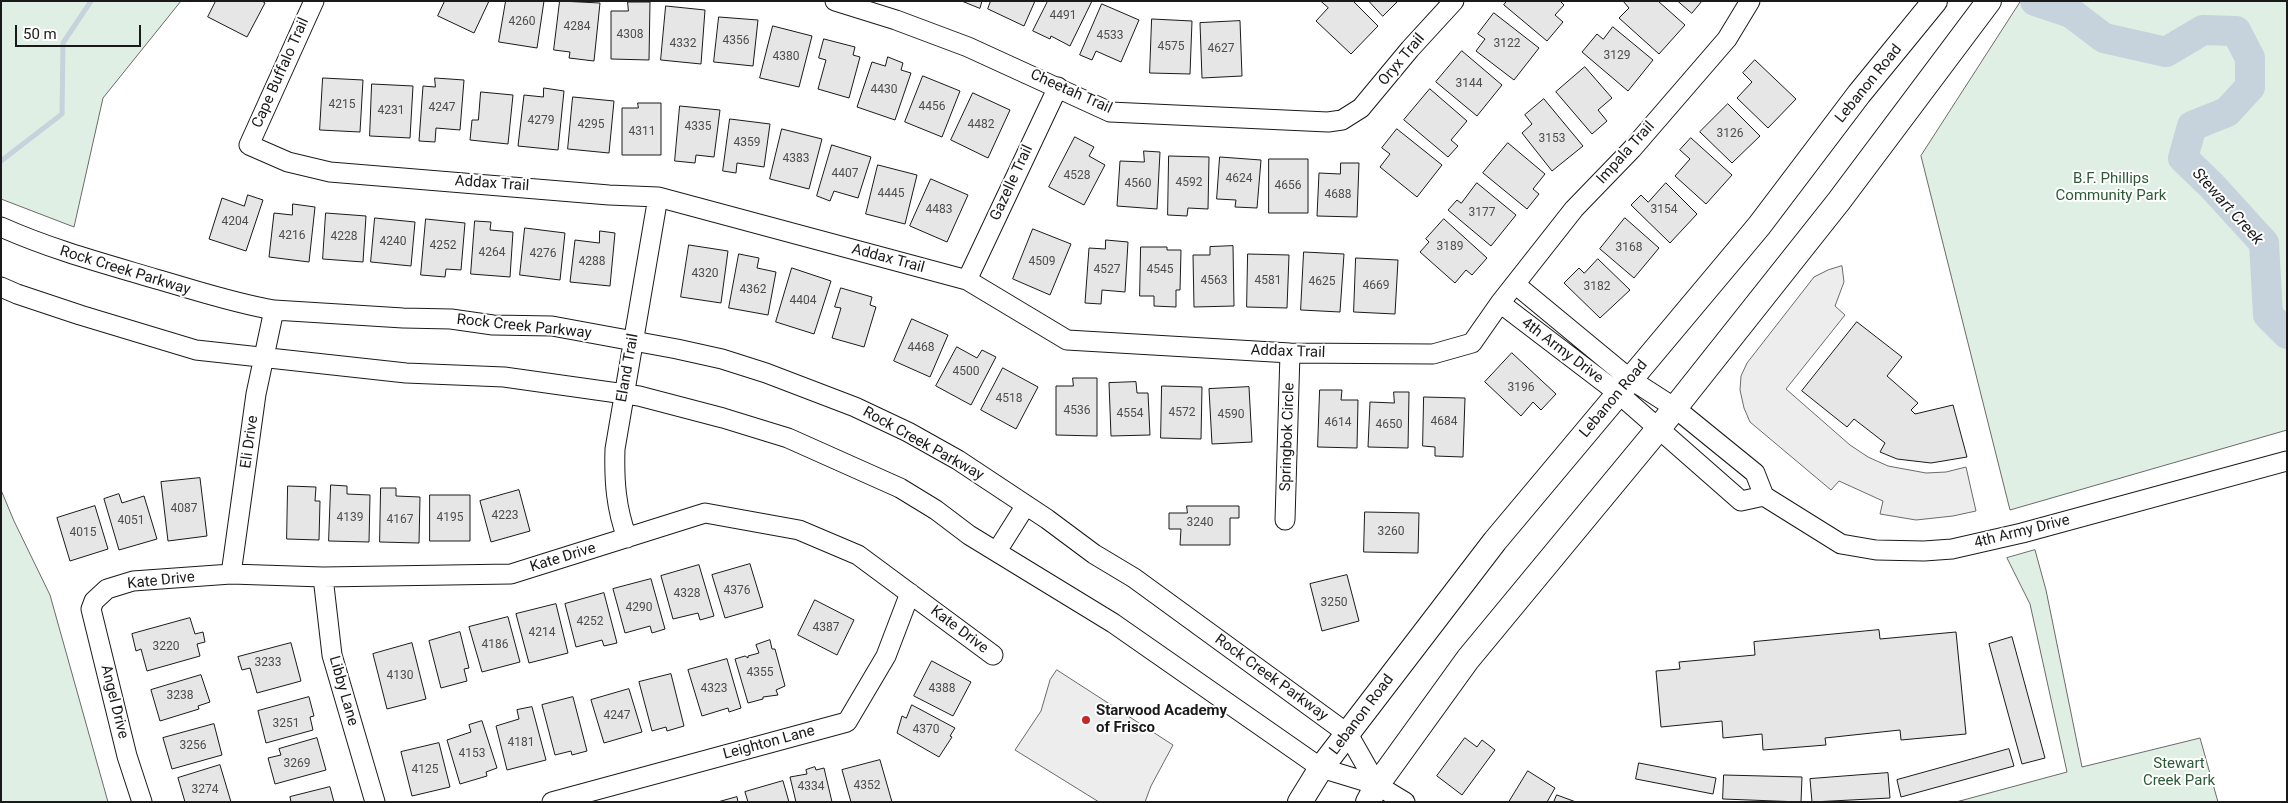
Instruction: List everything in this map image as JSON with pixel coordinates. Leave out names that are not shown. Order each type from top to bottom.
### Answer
[{"type":"main road","name":"Lebanon Road","points":[[1300,802],[1321,768],[1495,542],[1759,226],[1860,94],[1936,1]]},
{"type":"main road","points":[[1372,793],[1468,659],[1659,428],[1839,201],[1989,1]]},
{"type":"street","name":"Cape Buffalo Trail","points":[[249,145],[314,1]]},
{"type":"street","name":"Cheetah Trail","points":[[835,1],[950,40],[1058,87],[1098,107],[1116,113],[1328,122],[1348,117]]},
{"type":"street","name":"Oryx Trail","points":[[1348,117],[1366,103],[1410,48],[1454,1]]},
{"type":"street","name":"Impala Trail","points":[[1500,304],[1574,209],[1632,149],[1727,39],[1750,1]]},
{"type":"street","name":"Gazelle Trail","points":[[967,280],[1058,87]]},
{"type":"street","name":"Addax Trail","points":[[249,145],[288,162],[330,172],[658,197],[967,280],[1067,340],[1290,353],[1433,354],[1472,343],[1500,304]]},
{"type":"street","name":"Eland Trail","points":[[627,538],[618,514],[614,481],[615,449],[658,197]]},
{"type":"street","name":"Rock Creek Parkway","points":[[1,227],[52,249],[217,298],[274,310],[403,318],[451,318],[493,325],[552,326],[722,359],[766,373],[854,407],[908,432],[958,460],[1026,504],[1094,554],[1134,578],[1348,734],[1372,793]]},
{"type":"street","name":"4th Army Drive","points":[[1515,284],[1624,386],[1659,428],[1740,502],[1764,496]]},
{"type":"street","points":[[9,290],[196,350],[406,373],[504,377],[638,396],[724,418],[796,441],[900,488],[936,510],[969,535],[1113,623],[1321,768],[1372,793],[1405,802]]},
{"type":"street","name":"4th Army Drive","points":[[1500,304],[1624,386],[1675,408],[1754,473],[1764,496],[1841,544],[1876,550],[1924,551],[1952,549],[2022,533],[2287,461]]},
{"type":"street","name":"Eli Drive","points":[[231,574],[256,394],[274,310]]},
{"type":"street","name":"Springbok Circle","points":[[1285,520],[1290,353]]},
{"type":"street","points":[[997,552],[1026,504]]},
{"type":"street","name":"Kate Drive","points":[[94,601],[107,589],[133,581],[231,574],[323,577],[512,574],[705,513],[798,530],[858,555],[993,655]]},
{"type":"street","name":"Libby Lane","points":[[323,577],[332,655],[375,802]]},
{"type":"street","name":"Leighton Lane","points":[[552,802],[847,722],[886,656],[910,593]]},
{"type":"street","name":"Angel Drive","points":[[94,601],[91,609],[127,756],[142,802]]},
{"type":"green space","points":[[1,1],[181,1],[103,98],[74,227],[1,199]]},
{"type":"green space","name":"B.F. Phillips Community Park","points":[[2021,1],[2287,1],[2287,430],[2010,510],[1921,156]]},
{"type":"green space","points":[[1,490],[50,595],[108,802],[1,802]]},
{"type":"green space","name":"Stewart Creek Park","points":[[2035,550],[2046,590],[2082,767],[2200,738],[2218,802],[1956,802],[2067,772],[2030,604],[2007,558]]},
{"type":"shaded area","points":[[1842,266],[1844,282],[1835,306],[1845,315],[1786,389],[1850,445],[1868,457],[1888,466],[1926,473],[1946,472],[1966,467],[1976,511],[1953,516],[1916,520],[1880,514],[1883,501],[1839,481],[1831,490],[1750,422],[1744,408],[1740,390],[1741,376],[1747,363],[1814,277]]},
{"type":"shaded area","points":[[1057,670],[1173,745],[1151,786],[1145,802],[1099,802],[1015,750],[1041,711],[1050,680]]},
{"type":"building","points":[[216,1],[262,1],[265,3],[247,37],[208,17]]},
{"type":"building","points":[[445,1],[489,1],[474,33],[438,16]]},
{"type":"building","points":[[506,1],[544,1],[537,48],[499,42]]},
{"type":"building","points":[[560,1],[600,3],[594,61],[569,58],[570,52],[554,50]]},
{"type":"building","points":[[962,1],[982,1],[980,8]]},
{"type":"building","points":[[991,1],[1035,1],[1024,26],[988,9]]},
{"type":"building","points":[[1048,1],[1092,1],[1070,46],[1051,36],[1050,39],[1033,31]]},
{"type":"building","points":[[1321,1],[1353,1],[1378,26],[1351,54],[1316,21],[1328,8]]},
{"type":"building","points":[[1369,1],[1398,1],[1383,16]]},
{"type":"building","points":[[1507,1],[1560,1],[1564,5],[1555,15],[1563,22],[1547,41],[1504,5]]},
{"type":"building","points":[[1623,1],[1658,1],[1685,25],[1659,54],[1619,18],[1629,8]]},
{"type":"building","points":[[1678,1],[1702,1],[1692,13]]},
{"type":"building","points":[[628,2],[650,2],[649,60],[611,59],[611,11],[628,11]]},
{"type":"building","points":[[1102,4],[1139,20],[1121,62],[1096,51],[1092,60],[1080,55]]},
{"type":"building","points":[[666,6],[705,10],[701,64],[661,60]]},
{"type":"building","points":[[1494,13],[1539,48],[1514,80],[1476,51],[1485,39],[1478,34]]},
{"type":"building","points":[[719,17],[758,20],[753,66],[714,62]]},
{"type":"building","points":[[1152,19],[1192,21],[1190,74],[1150,73]]},
{"type":"building","points":[[1240,21],[1242,76],[1202,78],[1200,23]]},
{"type":"building","points":[[773,26],[812,36],[799,87],[760,78]]},
{"type":"building","points":[[1613,27],[1653,60],[1628,91],[1582,52],[1597,34],[1603,39]]},
{"type":"building","points":[[824,39],[855,47],[853,55],[860,57],[849,98],[818,89],[826,60],[819,58]]},
{"type":"building","points":[[1462,51],[1502,85],[1477,116],[1436,82]]},
{"type":"building","points":[[888,57],[903,63],[901,70],[911,73],[895,120],[857,107],[872,62],[885,66]]},
{"type":"building","points":[[1755,60],[1796,99],[1768,128],[1737,98],[1752,82],[1743,73]]},
{"type":"building","points":[[1585,67],[1612,98],[1598,110],[1607,121],[1592,134],[1556,92]]},
{"type":"building","points":[[923,76],[960,91],[942,137],[905,122]]},
{"type":"building","points":[[323,78],[363,80],[360,132],[320,130]]},
{"type":"building","points":[[435,78],[464,80],[460,130],[436,128],[435,142],[419,141],[423,86],[435,87]]},
{"type":"building","points":[[372,84],[413,86],[410,138],[370,136]]},
{"type":"building","points":[[544,88],[564,91],[558,150],[518,146],[524,95],[543,97]]},
{"type":"building","points":[[1430,89],[1467,121],[1451,140],[1458,146],[1448,157],[1404,120]]},
{"type":"building","points":[[481,92],[513,95],[508,144],[470,140],[472,120],[478,120]]},
{"type":"building","points":[[973,93],[1010,110],[988,158],[951,140]]},
{"type":"building","points":[[573,97],[614,101],[609,153],[568,149]]},
{"type":"building","points":[[1544,99],[1583,146],[1552,171],[1522,133],[1532,124],[1525,115]]},
{"type":"building","points":[[638,103],[661,103],[661,155],[622,155],[622,108],[638,108]]},
{"type":"building","points":[[1728,104],[1760,136],[1732,163],[1700,132]]},
{"type":"building","points":[[680,106],[720,110],[714,157],[696,155],[695,163],[675,161]]},
{"type":"building","points":[[730,119],[770,124],[764,167],[737,163],[736,173],[723,171]]},
{"type":"building","points":[[782,129],[822,139],[809,189],[770,179]]},
{"type":"building","points":[[1397,129],[1442,165],[1417,197],[1380,167],[1390,154],[1382,148]]},
{"type":"building","points":[[1075,137],[1094,147],[1089,156],[1105,165],[1084,205],[1049,187]]},
{"type":"building","points":[[1691,138],[1732,175],[1706,204],[1675,176],[1690,159],[1680,150]]},
{"type":"building","points":[[1508,143],[1545,174],[1533,189],[1539,194],[1527,209],[1483,173]]},
{"type":"building","points":[[832,145],[871,157],[858,198],[834,191],[830,201],[817,196]]},
{"type":"building","points":[[1144,151],[1160,152],[1157,209],[1117,206],[1120,161],[1144,162]]},
{"type":"building","points":[[1169,156],[1209,157],[1208,209],[1188,208],[1187,216],[1168,215]]},
{"type":"building","points":[[1220,157],[1261,160],[1257,208],[1235,207],[1236,200],[1217,199]]},
{"type":"building","points":[[1269,159],[1308,159],[1308,213],[1269,213]]},
{"type":"building","points":[[1341,163],[1359,163],[1357,217],[1317,216],[1319,173],[1340,174]]},
{"type":"building","points":[[878,165],[917,175],[905,224],[866,214]]},
{"type":"building","points":[[931,179],[968,195],[947,242],[910,226]]},
{"type":"building","points":[[1477,183],[1516,215],[1491,246],[1448,210],[1457,200],[1461,203]]},
{"type":"building","points":[[1666,183],[1697,214],[1670,243],[1631,205],[1641,195],[1648,202]]},
{"type":"building","points":[[248,195],[263,200],[246,251],[209,239],[222,198],[244,206]]},
{"type":"building","points":[[293,204],[315,207],[309,262],[269,257],[274,213],[292,215]]},
{"type":"building","points":[[326,213],[366,216],[363,262],[323,259]]},
{"type":"building","points":[[375,218],[415,222],[411,266],[371,262]]},
{"type":"building","points":[[1625,218],[1659,248],[1634,278],[1600,249]]},
{"type":"building","points":[[426,219],[465,223],[461,270],[446,269],[445,277],[421,275]]},
{"type":"building","points":[[1444,219],[1487,258],[1472,275],[1466,270],[1455,283],[1420,252],[1429,242],[1426,239]]},
{"type":"building","points":[[475,221],[491,222],[490,230],[513,232],[510,277],[471,274]]},
{"type":"building","points":[[525,228],[565,233],[560,280],[520,275]]},
{"type":"building","points":[[1033,229],[1071,244],[1050,295],[1013,279]]},
{"type":"building","points":[[600,231],[615,233],[610,286],[570,282],[575,240],[599,243]]},
{"type":"building","points":[[1106,240],[1128,242],[1125,292],[1102,290],[1101,304],[1085,303],[1089,248],[1105,249]]},
{"type":"building","points":[[689,245],[728,251],[721,303],[681,297]]},
{"type":"building","points":[[1233,246],[1234,306],[1194,307],[1193,255],[1210,255],[1210,247]]},
{"type":"building","points":[[1141,247],[1167,247],[1167,250],[1181,250],[1180,290],[1176,290],[1176,307],[1154,306],[1154,296],[1140,296]]},
{"type":"building","points":[[1304,252],[1344,254],[1340,312],[1301,310]]},
{"type":"building","points":[[739,254],[759,258],[757,268],[776,272],[768,315],[729,308]]},
{"type":"building","points":[[1248,254],[1289,255],[1287,308],[1247,307]]},
{"type":"building","points":[[1356,258],[1398,260],[1395,314],[1354,312]]},
{"type":"building","points":[[1598,259],[1630,290],[1600,318],[1564,283],[1579,268],[1584,273]]},
{"type":"building","points":[[792,268],[831,281],[814,334],[776,322]]},
{"type":"building","points":[[841,288],[872,297],[870,305],[876,307],[864,347],[832,338],[841,308],[835,307]]},
{"type":"building","points":[[912,319],[948,335],[930,377],[894,361]]},
{"type":"building","points":[[1857,322],[1902,357],[1887,376],[1918,403],[1911,410],[1915,414],[1953,405],[1967,457],[1931,463],[1897,459],[1880,452],[1885,443],[1854,419],[1847,427],[1802,391]]},
{"type":"building","points":[[957,347],[977,358],[982,350],[996,357],[971,405],[936,386]]},
{"type":"building","points":[[1512,353],[1556,394],[1541,410],[1533,402],[1521,416],[1485,382]]},
{"type":"building","points":[[1003,368],[1038,387],[1016,429],[981,410]]},
{"type":"building","points":[[1073,378],[1097,378],[1097,436],[1056,435],[1056,386],[1073,386]]},
{"type":"building","points":[[1136,382],[1137,393],[1148,393],[1150,435],[1111,436],[1109,383]]},
{"type":"building","points":[[1162,386],[1202,387],[1201,439],[1161,438]]},
{"type":"building","points":[[1249,387],[1252,442],[1212,444],[1209,389]]},
{"type":"building","points":[[1320,390],[1342,390],[1341,400],[1358,400],[1357,448],[1318,447]]},
{"type":"building","points":[[1394,392],[1409,392],[1408,448],[1368,447],[1370,402],[1394,403]]},
{"type":"building","points":[[1424,397],[1465,398],[1463,457],[1435,456],[1435,447],[1423,446]]},
{"type":"building","points":[[200,478],[207,536],[168,541],[161,482]]},
{"type":"building","points":[[331,485],[347,486],[347,494],[370,495],[369,542],[329,541]]},
{"type":"building","points":[[288,486],[316,487],[315,501],[320,501],[319,540],[287,539]]},
{"type":"building","points":[[381,488],[396,488],[396,496],[420,497],[419,543],[380,542]]},
{"type":"building","points":[[519,490],[530,531],[491,542],[480,501]]},
{"type":"building","points":[[119,494],[122,503],[144,496],[157,539],[119,550],[104,499]]},
{"type":"building","points":[[430,495],[470,495],[470,541],[430,541]]},
{"type":"building","points":[[95,506],[108,549],[70,561],[57,518]]},
{"type":"building","points":[[1187,506],[1239,506],[1239,518],[1230,518],[1230,545],[1180,545],[1181,529],[1169,529],[1169,513],[1187,513]]},
{"type":"building","points":[[1365,512],[1419,513],[1418,553],[1364,552]]},
{"type":"building","points":[[750,564],[763,607],[725,618],[712,575]]},
{"type":"building","points":[[699,565],[714,616],[700,620],[698,613],[673,619],[661,576]]},
{"type":"building","points":[[1347,575],[1359,621],[1322,631],[1310,584]]},
{"type":"building","points":[[651,579],[665,629],[652,633],[650,626],[625,633],[613,589]]},
{"type":"building","points":[[604,593],[617,643],[604,646],[602,640],[576,647],[565,604]]},
{"type":"building","points":[[815,600],[854,620],[837,655],[798,635]]},
{"type":"building","points":[[556,604],[568,653],[529,663],[516,614]]},
{"type":"building","points":[[508,617],[520,662],[482,672],[469,627]]},
{"type":"building","points":[[190,618],[195,634],[203,632],[205,642],[197,644],[200,656],[147,671],[141,649],[136,651],[132,634]]},
{"type":"building","points":[[1879,630],[1880,639],[1956,632],[1966,734],[1901,740],[1900,730],[1825,738],[1826,745],[1763,750],[1762,734],[1723,738],[1722,721],[1661,727],[1656,671],[1680,669],[1679,662],[1755,655],[1754,642]]},
{"type":"building","points":[[460,632],[469,668],[464,669],[467,681],[441,688],[429,641]]},
{"type":"building","points":[[2012,637],[2045,758],[2022,764],[1989,644]]},
{"type":"building","points":[[770,640],[772,649],[775,649],[785,686],[776,690],[778,695],[763,697],[763,699],[748,703],[735,659],[745,656],[748,658],[748,656],[759,653],[756,645]]},
{"type":"building","points":[[291,643],[301,681],[257,693],[250,668],[242,670],[238,657]]},
{"type":"building","points":[[412,643],[426,699],[387,709],[373,654]]},
{"type":"building","points":[[727,659],[741,708],[729,712],[728,708],[702,716],[688,670]]},
{"type":"building","points":[[932,661],[971,682],[953,716],[914,696]]},
{"type":"building","points":[[671,674],[684,726],[667,731],[666,727],[652,731],[639,682]]},
{"type":"building","points":[[201,675],[210,702],[198,706],[199,709],[160,721],[151,690]]},
{"type":"building","points":[[629,689],[642,732],[604,743],[591,700]]},
{"type":"building","points":[[309,697],[314,716],[310,717],[313,730],[266,743],[258,711]]},
{"type":"building","points":[[573,697],[587,751],[572,755],[571,751],[555,755],[542,705]]},
{"type":"building","points":[[912,705],[955,728],[950,736],[952,737],[939,757],[897,733],[902,716],[906,718]]},
{"type":"building","points":[[532,707],[546,760],[507,770],[496,726],[519,719],[517,710]]},
{"type":"building","points":[[482,721],[497,768],[486,772],[487,776],[460,784],[447,740],[471,732],[469,725]]},
{"type":"building","points":[[214,724],[222,755],[172,769],[163,738]]},
{"type":"building","points":[[317,738],[326,770],[275,784],[268,758],[281,755],[279,749]]},
{"type":"building","points":[[1465,738],[1477,747],[1482,740],[1495,750],[1462,795],[1437,776]]},
{"type":"building","points":[[439,743],[450,787],[412,796],[401,752]]},
{"type":"building","points":[[2009,749],[2014,766],[1901,797],[1897,780]]},
{"type":"building","points":[[880,760],[892,802],[851,802],[842,770]]},
{"type":"building","points":[[1639,763],[1716,778],[1713,794],[1636,779]]},
{"type":"building","points":[[220,765],[231,802],[185,802],[178,778]]},
{"type":"building","points":[[815,767],[816,770],[824,768],[832,802],[796,802],[790,777],[807,774],[806,770]]},
{"type":"building","points":[[1528,771],[1555,788],[1547,802],[1509,802]]},
{"type":"building","points":[[1888,773],[1890,798],[1812,802],[1810,779]]},
{"type":"building","points":[[1724,775],[1802,777],[1801,802],[1723,799]]},
{"type":"building","points":[[783,781],[789,802],[748,802],[745,792]]},
{"type":"building","points":[[330,787],[334,802],[291,802],[290,797]]},
{"type":"building","points":[[1557,795],[1576,802],[1554,802]]},
{"type":"building","points":[[737,797],[738,802],[718,802]]},
{"type":"waterway","points":[[1,161],[62,114],[63,43],[91,1]]},
{"type":"waterway","name":"Stewart Creek","points":[[2035,1],[2071,13],[2104,38],[2166,52],[2203,30],[2236,31],[2250,58],[2250,87],[2227,112],[2192,126],[2183,158],[2212,186],[2264,243],[2268,315],[2287,334]]},
{"type":"place","name":"Starwood Academy of Frisco","points":[[1086,720]]}]
